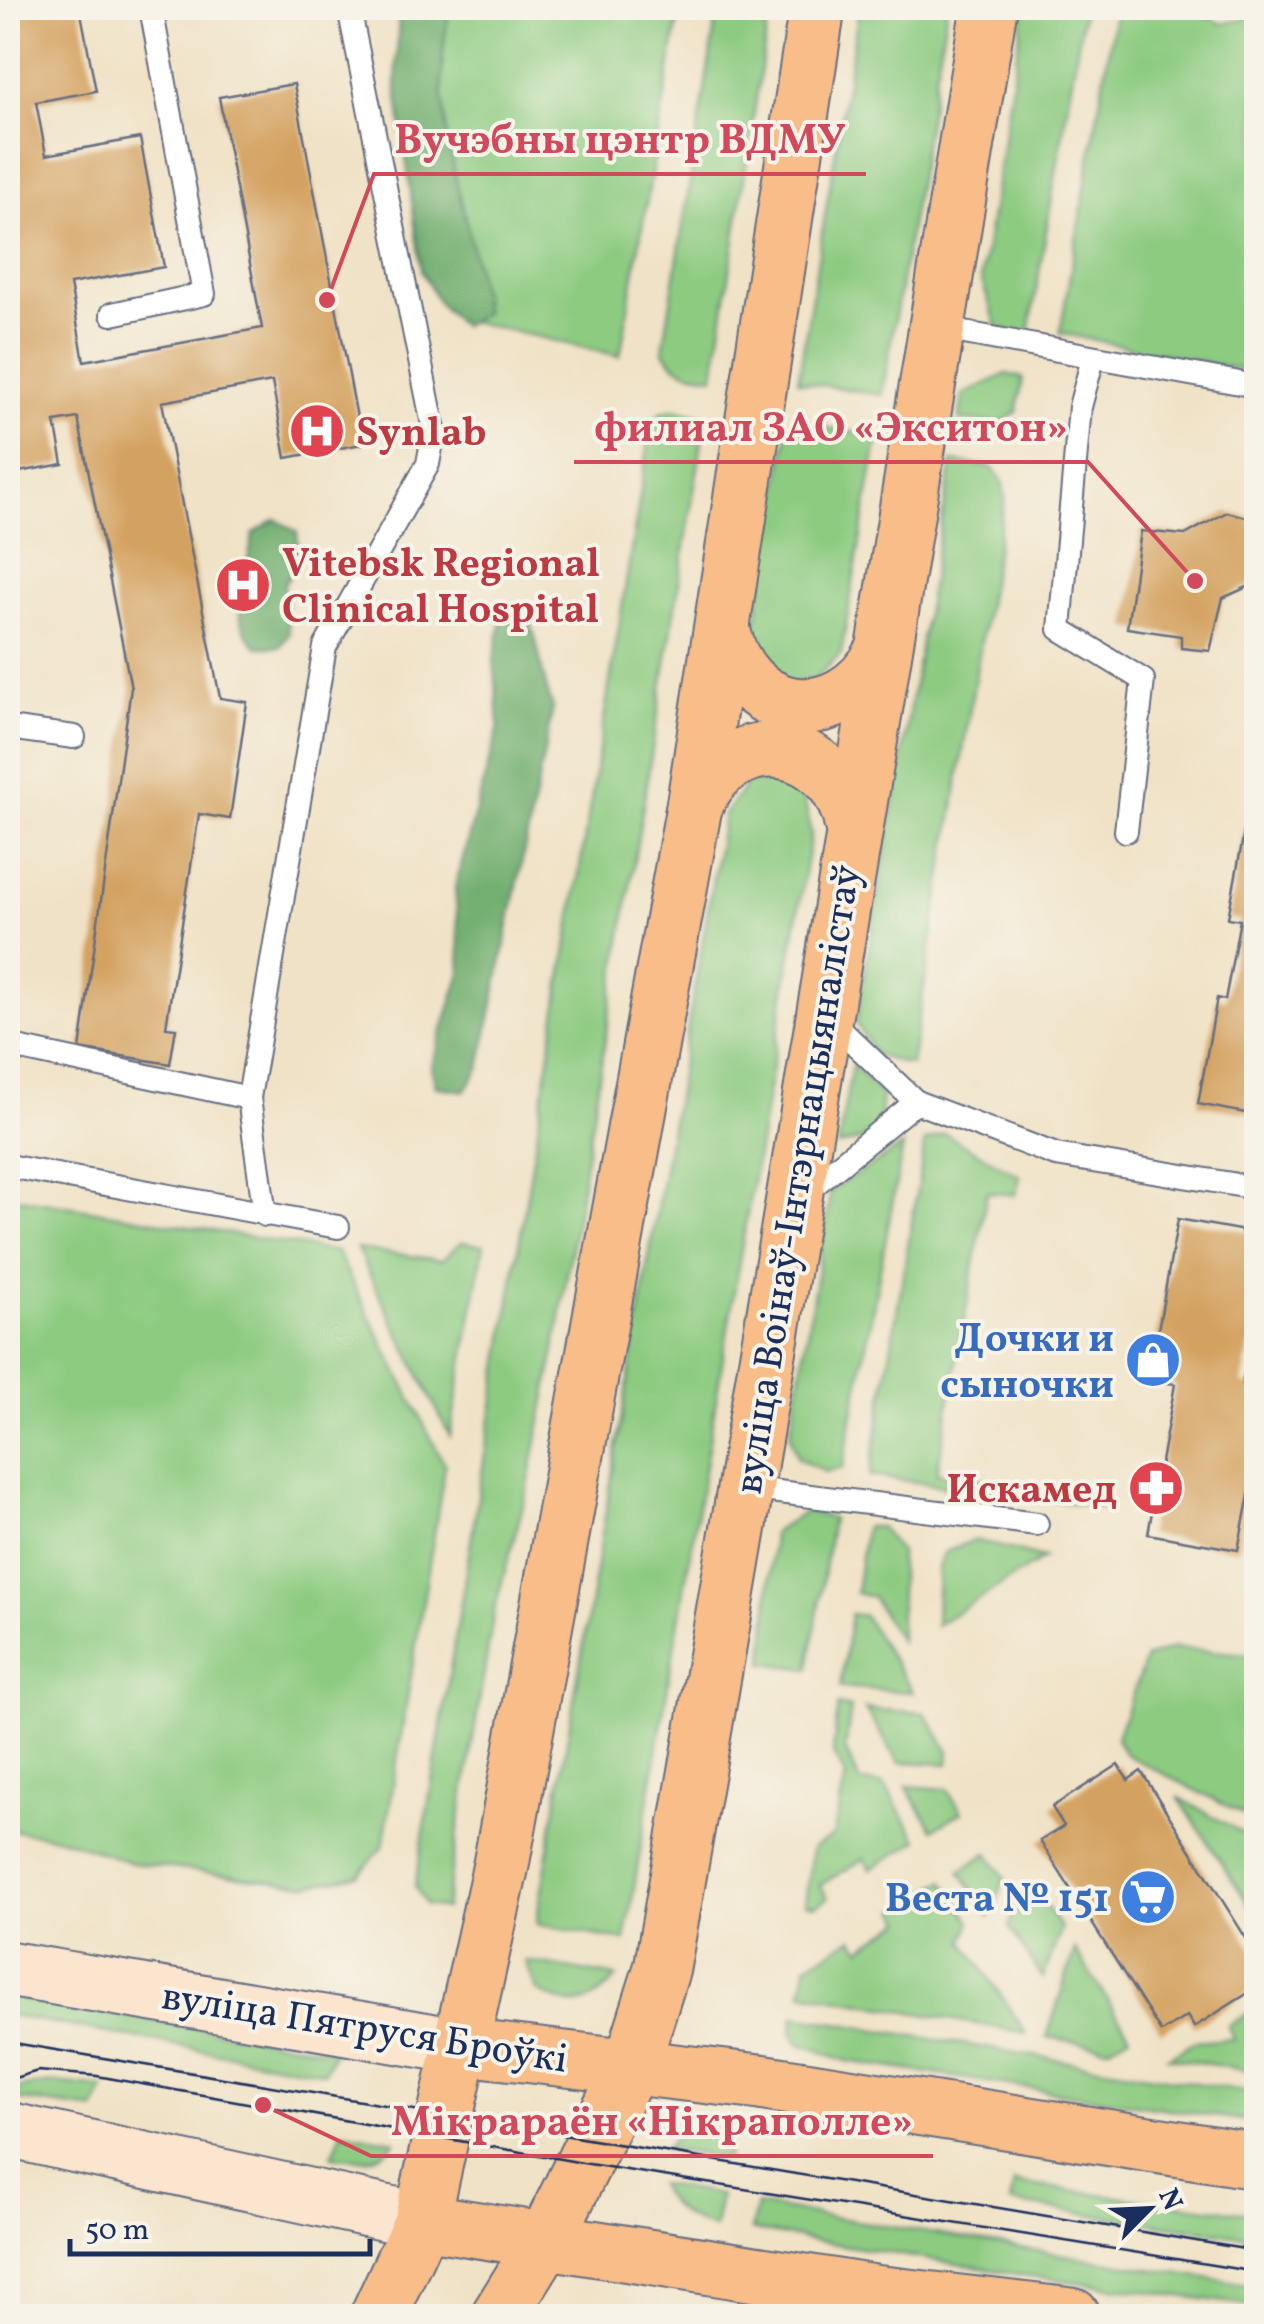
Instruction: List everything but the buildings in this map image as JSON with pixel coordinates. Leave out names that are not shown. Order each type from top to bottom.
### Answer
[{"type":"main road","points":[[378,2316],[422,2220],[464,2047],[561,1547],[694,808],[817,8]]},
{"type":"main road","name":"вуліца Воінаў-Інтэрнацыяналістаў","points":[[499,2316],[546,2240],[632,2064],[662,1968],[826,1017],[853,828],[989,8]]},
{"type":"main road","points":[[722,628],[734,667],[764,695],[783,703],[802,706],[842,698],[872,672],[882,654]]},
{"type":"main road","points":[[694,808],[701,790],[728,762],[745,754],[784,751],[818,764],[832,777],[843,792],[853,828]]},
{"type":"main road","name":"вуліца Пятруся Броўкі","points":[[8,1970],[464,2047],[632,2064],[1256,2160]]},
{"type":"main road","points":[[17,2142],[422,2220],[874,2293],[1072,2316]]},
{"type":"lane","points":[[112,314],[204,294],[152,8]]},
{"type":"lane","points":[[265,1215],[249,1098],[325,647],[428,464],[434,430],[348,8]]},
{"type":"lane","points":[[936,328],[1256,386]]},
{"type":"lane","points":[[1093,358],[1080,407],[1060,629],[1142,680],[1126,831]]},
{"type":"lane","points":[[8,728],[74,737]]},
{"type":"lane","points":[[826,1017],[916,1102],[1056,1156],[1256,1188]]},
{"type":"lane","points":[[8,1046],[249,1098]]},
{"type":"lane","points":[[794,1201],[916,1102]]},
{"type":"lane","points":[[8,1166],[338,1227]]},
{"type":"lane","points":[[746,1488],[1037,1524]]},
{"type":"green space","points":[[396,8],[680,8],[620,356],[461,319]]},
{"type":"green space","points":[[399,8],[451,8],[442,84],[446,122],[484,313],[462,326],[440,305],[421,270],[396,83]]},
{"type":"green space","points":[[718,8],[770,8],[714,376],[684,370],[663,350]]},
{"type":"green space","points":[[859,8],[947,8],[882,395],[798,381]]},
{"type":"green space","points":[[1024,8],[1084,8],[1028,338],[997,327],[981,278]]},
{"type":"green space","points":[[1116,8],[1190,8],[1223,24],[1245,19],[1248,8],[1256,8],[1256,373],[1060,333]]},
{"type":"green space","points":[[1006,374],[1023,378],[1017,412],[1000,423],[959,420],[963,395]]},
{"type":"green space","points":[[675,409],[706,417],[553,1361],[527,1491],[494,1611],[445,1909],[426,1905],[415,1887],[652,422],[662,412]]},
{"type":"green space","points":[[789,422],[878,436],[841,654],[817,677],[786,684],[758,667],[754,635]]},
{"type":"green space","points":[[952,462],[991,467],[1002,480],[1005,497],[911,1065],[876,1056],[856,1023]]},
{"type":"green space","points":[[276,519],[297,532],[300,559],[284,584],[289,634],[280,647],[257,647],[241,620],[240,593],[253,534]]},
{"type":"green space","points":[[527,613],[553,708],[480,1068],[465,1091],[436,1087],[431,1068],[461,972],[455,887],[499,726],[494,659],[502,619]]},
{"type":"green space","points":[[778,780],[804,799],[811,834],[625,1941],[536,1924],[724,814],[748,782]]},
{"type":"green space","points":[[852,1065],[882,1095],[879,1126],[860,1140],[838,1146]]},
{"type":"green space","points":[[945,1134],[1020,1176],[1015,1195],[987,1192],[937,1473],[1100,1497],[1100,1507],[870,1476],[925,1142]]},
{"type":"green space","points":[[903,1146],[843,1468],[825,1472],[798,1458],[790,1435],[831,1190]]},
{"type":"green space","points":[[8,1196],[337,1252],[445,1466],[383,1847],[358,1875],[308,1885],[132,1863],[57,1837],[8,1830]]},
{"type":"green space","points":[[461,1242],[484,1245],[450,1436],[357,1249],[442,1260]]},
{"type":"green space","points":[[805,1511],[832,1518],[809,1669],[764,1663],[773,1533]]},
{"type":"green space","points":[[865,1527],[880,1527],[900,1552],[900,1641],[872,1597],[856,1593]]},
{"type":"green space","points":[[974,1540],[1044,1558],[936,1625],[938,1567],[945,1552]]},
{"type":"green space","points":[[851,1614],[864,1616],[913,1692],[840,1687]]},
{"type":"green space","points":[[1174,1648],[1256,1655],[1256,1821],[1125,1754],[1116,1739],[1146,1658]]},
{"type":"green space","points":[[838,1705],[851,1708],[845,1749],[860,1782],[884,1784],[918,1840],[871,1869],[864,1859],[820,1885],[828,1898],[816,1906],[805,1903],[812,1848],[833,1836],[846,1775],[833,1753]]},
{"type":"green space","points":[[865,1709],[925,1713],[949,1751],[948,1764],[899,1762]]},
{"type":"green space","points":[[906,1786],[947,1789],[962,1812],[933,1829]]},
{"type":"green space","points":[[1178,1797],[1256,1841],[1256,1915]]},
{"type":"green space","points":[[988,1853],[1005,1878],[990,1917],[960,1871]]},
{"type":"green space","points":[[944,1881],[971,1921],[964,1941],[1026,2033],[802,1992],[806,1966],[853,1938],[861,1948],[903,1921],[897,1910]]},
{"type":"green space","points":[[1024,1885],[1036,1890],[1061,1929],[1043,1978],[1009,1927]]},
{"type":"green space","points":[[1075,1950],[1130,2035],[1108,2047],[1047,2037]]},
{"type":"green space","points":[[526,1961],[617,1977],[589,2000],[570,2003],[536,1990]]},
{"type":"green space","points":[[8,1996],[334,2051],[324,2072],[8,2015]]},
{"type":"green space","points":[[1249,2013],[1256,2024],[1256,2072],[1168,2057],[1193,2042],[1234,2039],[1228,2026]]},
{"type":"green space","points":[[794,2016],[1256,2093],[1256,2122],[847,2061],[798,2043],[792,2031]]},
{"type":"green space","points":[[54,2083],[104,2088],[94,2110],[8,2098],[22,2087]]},
{"type":"green space","points":[[692,2131],[732,2132],[727,2158],[664,2149],[676,2136]]},
{"type":"green space","points":[[342,2132],[395,2141],[375,2156],[332,2156]]},
{"type":"green space","points":[[1014,2183],[1256,2214],[1256,2238],[1010,2203]]},
{"type":"green space","points":[[658,2184],[720,2195],[714,2228],[680,2213]]},
{"type":"green space","points":[[757,2205],[1256,2286],[1256,2306],[1023,2275],[751,2230]]},
{"type":"tram line","points":[[8,2042],[1256,2251]]},
{"type":"tram line","points":[[8,2080],[38,2071],[97,2076],[583,2163],[1256,2272]]},
{"type":"place","name":"Вучэбны цэнтр ВДМУ","points":[[327,300]]},
{"type":"place","name":"Synlab","points":[[317,431]]},
{"type":"place","name":"филиал ЗАО «Экситон»","points":[[1195,581]]},
{"type":"place","name":"Vitebsk Regional Clinical Hospital","points":[[243,585]]},
{"type":"place","name":"Дочки и сыночки","points":[[1153,1360]]},
{"type":"place","name":"Искамед","points":[[1156,1488]]},
{"type":"place","name":"Веста № 151","points":[[1148,1897]]},
{"type":"place","name":"Мікрараён «Нікраполле»","points":[[263,2105]]}]
